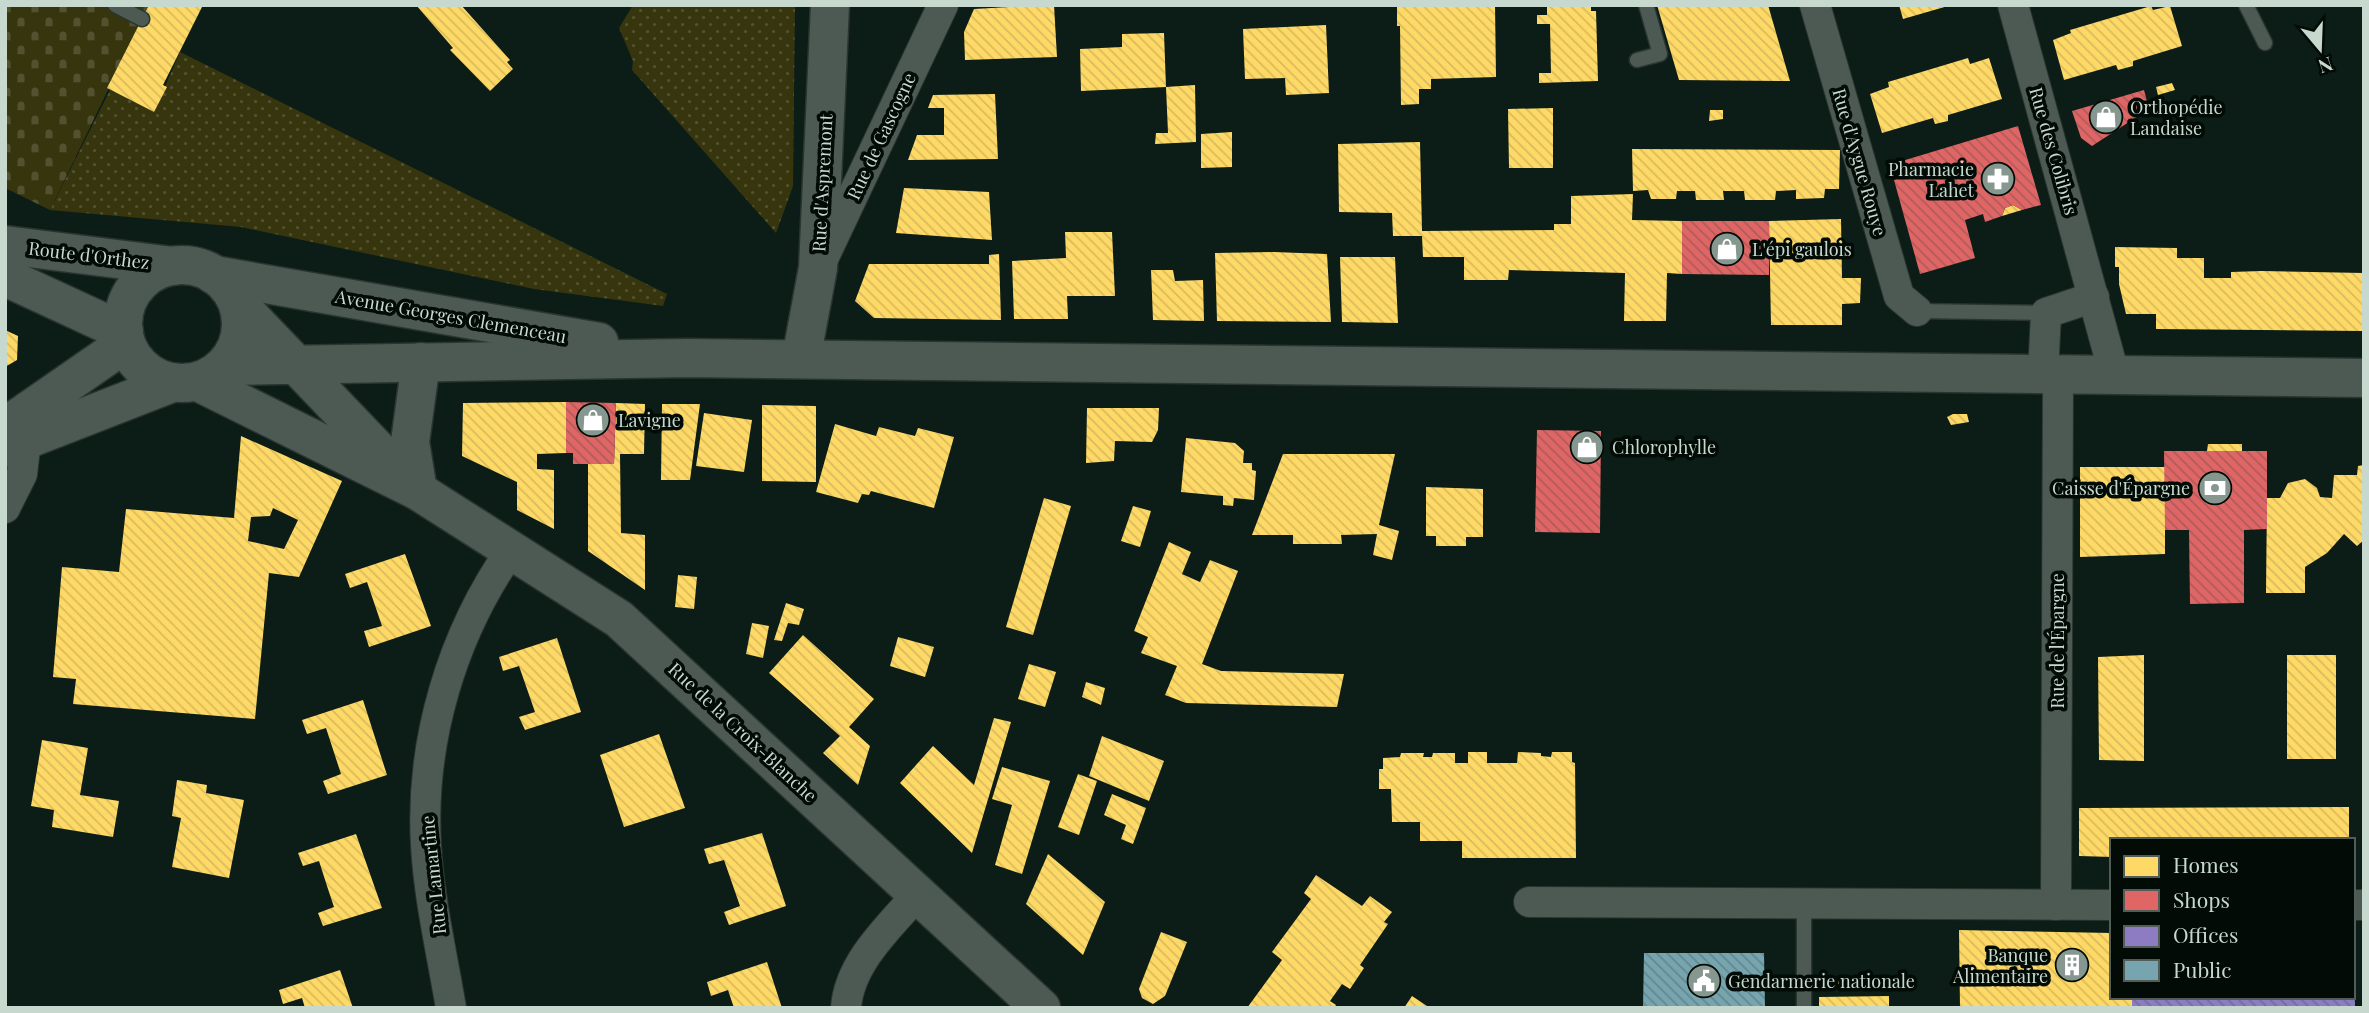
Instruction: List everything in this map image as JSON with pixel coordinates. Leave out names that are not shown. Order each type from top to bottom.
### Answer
[{"type":"main road","name":"Rue d'Aspremont","points":[[801,359],[818,268],[830,5]]},
{"type":"main road","name":"Route d'Orthez","points":[[5,245],[173,266]]},
{"type":"main road","points":[[12,439],[198,377],[233,355],[241,333],[238,304],[228,288],[214,275],[201,268],[173,266],[151,275],[133,292],[126,307],[125,337],[135,360],[149,373],[198,377]]},
{"type":"main road","name":"Avenue Georges Clemenceau","points":[[214,275],[688,358]]},
{"type":"main road","name":"Route d'Orthez","points":[[5,277],[125,337]]},
{"type":"main road","name":"Rue de la Croix-Blanche","points":[[238,304],[418,491]]},
{"type":"main road","points":[[12,439],[125,337]]},
{"type":"main road","name":"Avenue Georges Clemenceau","points":[[198,377],[296,365],[688,358],[2364,378]]},
{"type":"main road","points":[[418,491],[410,442],[421,362]]},
{"type":"main road","name":"Rue de la Croix-Blanche","points":[[198,377],[418,491],[620,619],[1041,1008]]},
{"type":"street","name":"Rue de Gascogne","points":[[818,268],[943,5]]},
{"type":"street","name":"Rue d'Aygue Rouye","points":[[1815,5],[1899,296],[1917,311]]},
{"type":"street","name":"Rue des Colibris","points":[[2012,5],[2115,377]]},
{"type":"street","points":[[2050,375],[2046,313],[2094,297]]},
{"type":"street","name":"Rue de l'Épargne","points":[[2050,375],[2056,905]]},
{"type":"street","points":[[5,508],[22,474],[12,439]]},
{"type":"street","name":"Rue Lamartine","points":[[451,1008],[426,845],[426,786],[438,708],[464,632],[496,571],[512,549]]},
{"type":"street","points":[[846,1008],[847,987],[870,951],[917,895]]},
{"type":"street","points":[[1529,902],[2110,905]]},
{"type":"lane","points":[[1637,60],[1660,54],[1646,5]]},
{"type":"lane","points":[[2246,5],[2265,43]]},
{"type":"lane","points":[[119,6],[142,19]]},
{"type":"lane","points":[[1917,311],[2046,313]]},
{"type":"lane","points":[[1804,904],[1804,1008]]},
{"type":"green space","points":[[5,5],[149,5],[50,210],[5,188]]},
{"type":"green space","points":[[633,5],[795,5],[793,186],[776,233],[632,70],[633,61],[619,28]]},
{"type":"green space","points":[[180,52],[667,294],[663,306],[534,289],[241,227],[50,210],[110,90],[154,112]]},
{"type":"building: Homes","points":[[149,5],[203,5],[163,85],[167,87],[154,112],[107,88]]},
{"type":"building: Homes","points":[[416,5],[461,5],[510,60],[507,62],[513,69],[490,91],[450,50],[453,48]]},
{"type":"building: Homes","points":[[1054,5],[1057,57],[965,60],[964,32],[974,9]]},
{"type":"building: Homes","points":[[1397,5],[1495,5],[1496,77],[1431,79],[1431,89],[1419,89],[1419,104],[1401,105],[1400,26],[1397,26]]},
{"type":"building: Homes","points":[[1547,5],[1591,5],[1591,11],[1596,11],[1598,81],[1539,83],[1539,73],[1551,73],[1550,24],[1537,24],[1537,15],[1547,15]]},
{"type":"building: Homes","points":[[1657,5],[1768,5],[1790,81],[1679,80]]},
{"type":"building: Homes","points":[[1899,5],[1948,5],[1948,6],[1903,19]]},
{"type":"building: Homes","points":[[2151,6],[2153,10],[2170,6],[2182,46],[2133,61],[2133,66],[2118,70],[2116,65],[2064,80],[2053,40],[2071,33],[2070,30]]},
{"type":"building: Homes","points":[[1326,25],[1329,93],[1286,95],[1285,78],[1245,79],[1243,29]]},
{"type":"building: Homes","points":[[1164,33],[1166,87],[1081,91],[1080,49],[1122,47],[1122,34]]},
{"type":"building: Homes","points":[[1968,58],[1970,64],[1989,58],[2002,99],[1948,115],[1948,121],[1935,124],[1933,118],[1882,133],[1870,94],[1889,87],[1888,82]]},
{"type":"building: Homes","points":[[2172,83],[2175,90],[2158,95],[2156,87]]},
{"type":"building: Homes","points":[[1195,85],[1196,142],[1155,144],[1156,133],[1168,133],[1166,87]]},
{"type":"building: Homes","points":[[995,94],[998,159],[908,160],[917,135],[944,135],[944,108],[928,108],[933,95]]},
{"type":"building: Homes","points":[[1553,108],[1553,168],[1509,168],[1508,109]]},
{"type":"building: Homes","points":[[1710,110],[1723,110],[1723,119],[1709,121]]},
{"type":"building: Homes","points":[[1232,132],[1232,167],[1201,168],[1201,134]]},
{"type":"building: Homes","points":[[1420,142],[1422,231],[1554,230],[1554,224],[1571,224],[1571,196],[1633,194],[1632,220],[1682,221],[1682,274],[1667,273],[1666,321],[1624,321],[1625,273],[1509,270],[1508,280],[1464,280],[1464,257],[1423,257],[1422,236],[1393,236],[1392,213],[1339,212],[1338,144]]},
{"type":"building: Homes","points":[[1632,149],[1840,150],[1839,189],[1825,189],[1824,198],[1796,199],[1796,190],[1776,191],[1775,200],[1745,200],[1744,191],[1723,191],[1724,200],[1696,200],[1695,191],[1677,191],[1676,199],[1651,199],[1648,190],[1633,191]]},
{"type":"building: Homes","points":[[904,188],[989,192],[992,240],[896,233]]},
{"type":"building: Homes","points":[[2013,205],[2022,210],[2002,216],[2005,208]]},
{"type":"building: Homes","points":[[1841,219],[1842,278],[1861,278],[1860,303],[1842,304],[1842,325],[1771,325],[1769,221]]},
{"type":"building: Homes","points":[[1065,232],[1112,232],[1115,296],[1067,296],[1068,319],[1014,319],[1012,261],[1066,258]]},
{"type":"building: Homes","points":[[2115,247],[2177,248],[2177,258],[2204,258],[2204,278],[2231,278],[2231,272],[2261,271],[2364,273],[2364,331],[2156,329],[2156,314],[2126,314],[2119,284],[2119,267],[2115,267]]},
{"type":"building: Homes","points":[[1215,253],[1327,254],[1331,322],[1217,321]]},
{"type":"building: Homes","points":[[999,254],[1001,320],[874,318],[855,301],[869,264],[989,264],[989,255]]},
{"type":"building: Homes","points":[[1340,257],[1395,257],[1398,323],[1342,322]]},
{"type":"building: Homes","points":[[1151,270],[1173,270],[1175,281],[1203,280],[1204,321],[1153,320]]},
{"type":"building: Homes","points":[[5,330],[18,336],[17,360],[5,367]]},
{"type":"building: Homes","points":[[566,402],[566,453],[537,454],[537,469],[554,470],[554,529],[517,510],[517,482],[462,456],[463,403]]},
{"type":"building: Homes","points":[[616,403],[645,404],[644,454],[620,454],[621,533],[645,535],[645,590],[588,551],[588,464],[614,464]]},
{"type":"building: Homes","points":[[662,404],[700,404],[690,480],[661,480]]},
{"type":"building: Homes","points":[[762,405],[816,406],[816,482],[762,481]]},
{"type":"building: Homes","points":[[1087,408],[1159,408],[1158,430],[1152,442],[1115,441],[1114,461],[1086,463]]},
{"type":"building: Homes","points":[[704,413],[752,420],[744,472],[696,466]]},
{"type":"building: Homes","points":[[1967,414],[1969,422],[1951,425],[1947,417]]},
{"type":"building: Homes","points":[[835,424],[876,436],[879,427],[915,436],[918,428],[954,437],[934,508],[871,491],[869,495],[862,494],[858,503],[816,492]]},
{"type":"building: Homes","points":[[241,436],[342,481],[299,577],[269,573],[255,719],[73,704],[76,679],[53,677],[62,567],[119,572],[126,509],[234,518]],"holes":[[[273,508],[298,520],[284,549],[248,541],[251,517],[270,516]]]},
{"type":"building: Homes","points":[[1186,438],[1235,443],[1244,451],[1243,463],[1252,463],[1252,470],[1256,471],[1254,500],[1234,498],[1233,506],[1223,505],[1223,496],[1181,492]]},
{"type":"building: Homes","points":[[2208,444],[2242,444],[2242,451],[2207,451]]},
{"type":"building: Homes","points":[[1283,454],[1395,454],[1379,525],[1399,531],[1392,560],[1373,555],[1377,534],[1341,535],[1342,544],[1293,544],[1293,535],[1252,535]]},
{"type":"building: Homes","points":[[2364,465],[2364,540],[2357,546],[2344,534],[2327,553],[2305,567],[2305,593],[2266,593],[2267,498],[2280,498],[2288,483],[2305,479],[2317,488],[2320,497],[2332,498],[2334,475],[2357,475],[2358,466]]},
{"type":"building: Homes","points":[[2080,467],[2165,467],[2165,554],[2080,557]]},
{"type":"building: Homes","points":[[1426,487],[1483,489],[1483,537],[1466,537],[1466,546],[1436,546],[1436,536],[1426,536]]},
{"type":"building: Homes","points":[[1044,498],[1071,506],[1033,635],[1006,627]]},
{"type":"building: Homes","points":[[1133,506],[1151,511],[1140,547],[1121,541]]},
{"type":"building: Homes","points":[[1169,542],[1191,552],[1182,574],[1200,582],[1210,560],[1238,571],[1202,664],[1221,671],[1344,674],[1337,707],[1186,703],[1165,695],[1177,666],[1141,653],[1148,637],[1134,631]]},
{"type":"building: Homes","points":[[405,554],[431,626],[369,647],[364,631],[382,626],[367,582],[350,588],[345,574]]},
{"type":"building: Homes","points":[[678,575],[697,577],[694,609],[675,607]]},
{"type":"building: Homes","points":[[786,603],[804,609],[799,625],[788,623],[782,641],[774,640]]},
{"type":"building: Homes","points":[[752,623],[769,626],[763,658],[746,654]]},
{"type":"building: Homes","points":[[803,635],[874,699],[849,727],[870,746],[858,785],[823,753],[840,736],[769,673]]},
{"type":"building: Homes","points":[[898,637],[934,647],[925,677],[890,666]]},
{"type":"building: Homes","points":[[557,638],[581,712],[525,730],[519,717],[535,712],[519,666],[503,671],[499,657]]},
{"type":"building: Homes","points":[[2144,655],[2144,761],[2099,760],[2098,657]]},
{"type":"building: Homes","points":[[2287,655],[2336,655],[2336,759],[2287,759]]},
{"type":"building: Homes","points":[[1029,664],[1056,672],[1045,707],[1018,699]]},
{"type":"building: Homes","points":[[1086,682],[1105,688],[1101,705],[1082,697]]},
{"type":"building: Homes","points":[[363,700],[387,775],[328,794],[323,781],[341,774],[326,728],[307,734],[302,720]]},
{"type":"building: Homes","points":[[994,718],[1011,722],[972,853],[900,783],[933,746],[974,785]]},
{"type":"building: Homes","points":[[659,734],[685,808],[624,827],[600,755]]},
{"type":"building: Homes","points":[[1102,736],[1164,761],[1149,801],[1089,776]]},
{"type":"building: Homes","points":[[42,740],[88,748],[80,795],[119,801],[113,837],[52,827],[54,810],[31,806]]},
{"type":"building: Homes","points":[[1468,752],[1487,752],[1487,763],[1517,763],[1518,752],[1541,753],[1541,756],[1551,757],[1552,752],[1572,752],[1572,762],[1575,763],[1576,858],[1462,858],[1462,841],[1420,841],[1420,822],[1392,822],[1391,789],[1379,789],[1379,769],[1383,769],[1383,758],[1400,757],[1401,753],[1424,753],[1423,757],[1432,757],[1433,753],[1455,753],[1455,763],[1468,763]]},
{"type":"building: Homes","points":[[1002,767],[1050,781],[1022,874],[995,865],[1012,805],[992,799]]},
{"type":"building: Homes","points":[[1078,774],[1097,781],[1079,835],[1058,827]]},
{"type":"building: Homes","points":[[177,780],[207,785],[206,793],[244,800],[229,878],[172,867],[181,818],[172,816]]},
{"type":"building: Homes","points":[[1112,794],[1146,808],[1133,844],[1121,839],[1126,825],[1104,815]]},
{"type":"building: Homes","points":[[2349,807],[2349,838],[2110,838],[2110,857],[2079,856],[2079,808]]},
{"type":"building: Homes","points":[[762,833],[786,906],[729,925],[724,912],[740,906],[724,860],[709,864],[704,849]]},
{"type":"building: Homes","points":[[356,834],[382,908],[323,926],[318,913],[334,907],[319,861],[303,866],[298,853]]},
{"type":"building: Homes","points":[[1048,854],[1105,902],[1083,955],[1026,904]]},
{"type":"building: Homes","points":[[1316,875],[1362,906],[1370,896],[1392,912],[1384,922],[1388,924],[1360,965],[1364,968],[1350,989],[1342,984],[1330,1001],[1336,1005],[1334,1008],[1247,1008],[1282,960],[1272,952],[1311,899],[1304,893]]},
{"type":"building: Homes","points":[[1959,930],[2110,933],[2110,999],[2132,999],[2132,1008],[1960,1008]]},
{"type":"building: Homes","points":[[1161,932],[1187,942],[1165,996],[1153,1004],[1142,998],[1139,989]]},
{"type":"building: Homes","points":[[767,962],[782,1008],[734,1008],[728,990],[711,996],[707,982]]},
{"type":"building: Homes","points":[[340,970],[353,1008],[305,1008],[302,998],[283,1004],[279,990]]},
{"type":"building: Homes","points":[[1838,976],[1849,977],[1849,985],[1838,984]]},
{"type":"building: Homes","points":[[1412,996],[1430,1008],[1404,1008]]},
{"type":"building: Homes","points":[[1889,996],[1889,1008],[1819,1008],[1819,997]]},
{"type":"building: Shops","points":[[2144,90],[2149,109],[2092,146],[2081,138],[2072,111]]},
{"type":"building: Shops","points":[[2018,126],[2041,205],[2022,210],[2013,205],[2005,208],[2002,216],[1985,222],[1983,214],[1965,220],[1975,258],[1920,274],[1894,180],[1907,177],[1902,161]]},
{"type":"building: Shops","points":[[1682,221],[1769,221],[1769,275],[1682,274]]},
{"type":"building: Shops","points":[[566,402],[616,403],[614,464],[573,464],[573,453],[566,453]]},
{"type":"building: Shops","points":[[1537,430],[1601,431],[1600,533],[1535,532]]},
{"type":"building: Shops","points":[[2164,451],[2267,451],[2267,529],[2244,530],[2244,603],[2190,604],[2189,530],[2165,530]]},
{"type":"building: Offices","points":[[2132,999],[2355,999],[2355,1008],[2132,1008]]},
{"type":"building: Public","name":"Gendarmerie nationale","points":[[1644,953],[1764,953],[1765,1008],[1643,1008]]},
{"type":"place","name":"Orthopédie Landaise","points":[[2106,117]]},
{"type":"place","name":"Pharmacie Lahet","points":[[1998,179]]},
{"type":"place","name":"L'épi gaulois","points":[[1727,249]]},
{"type":"place","name":"Lavigne","points":[[593,420]]},
{"type":"place","name":"Chlorophylle","points":[[1587,447]]},
{"type":"place","name":"Caisse d'Épargne","points":[[2215,488]]},
{"type":"place","name":"Banque Alimentaire","points":[[2072,965]]},
{"type":"place","name":"Gendarmerie nationale","points":[[1704,981]]}]
